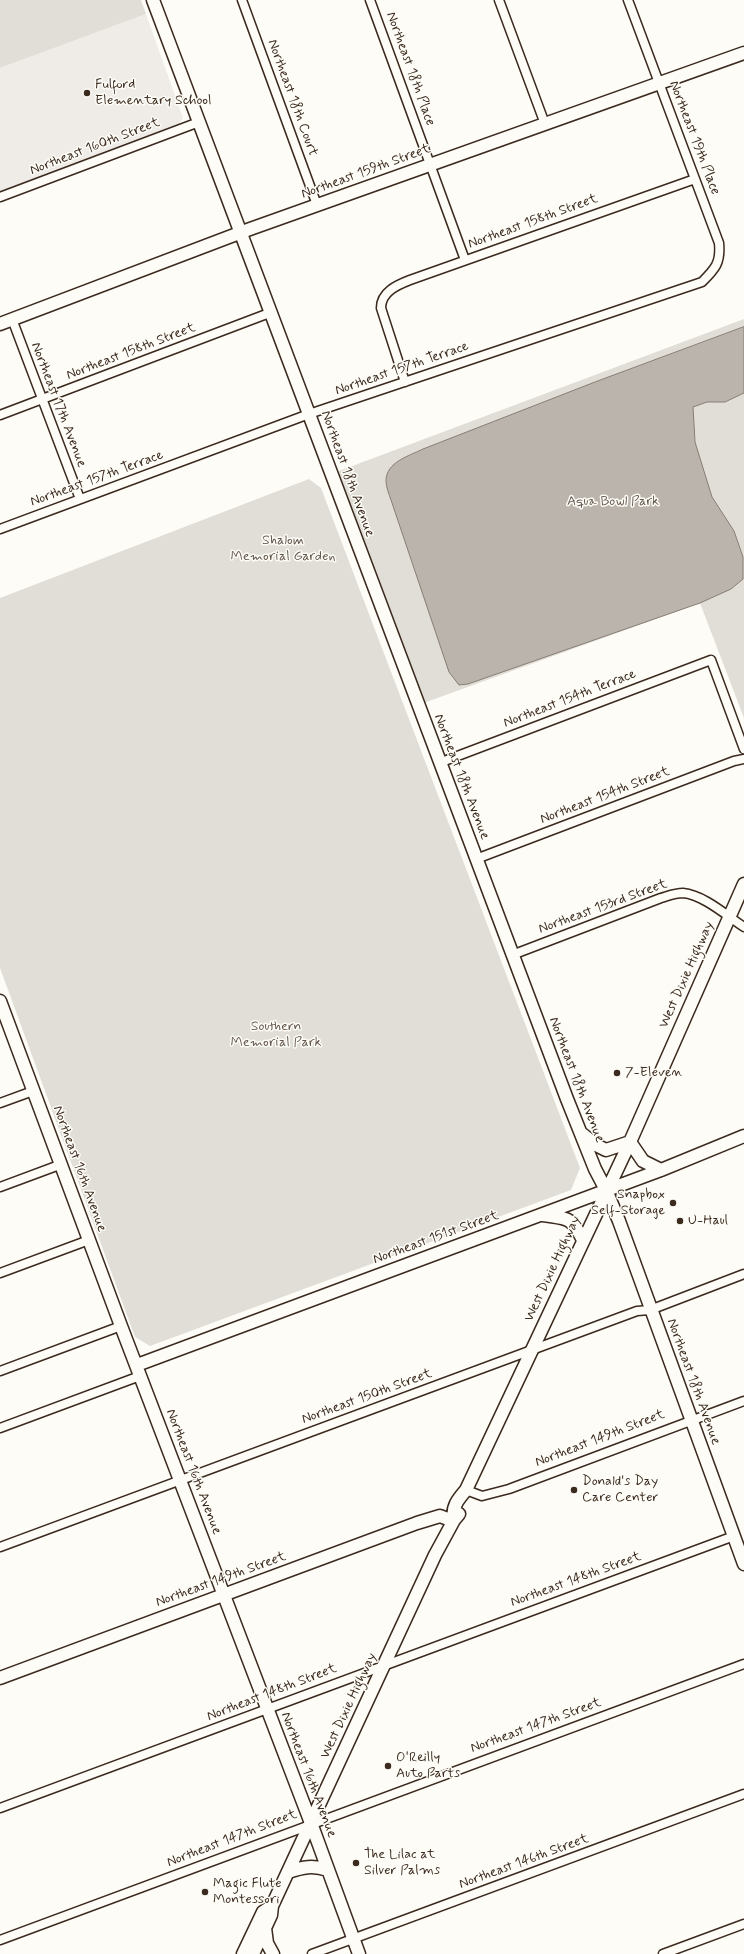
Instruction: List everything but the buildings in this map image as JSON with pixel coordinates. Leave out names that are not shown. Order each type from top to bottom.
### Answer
[{"type":"street","name":"Northeast 18th Avenue","points":[[153,0],[242,232],[439,763],[512,955],[580,1133],[595,1169],[606,1190],[744,1564]]},
{"type":"street","name":"Northeast 18th Court","points":[[242,0],[317,205]]},
{"type":"street","name":"Northeast 18th Place","points":[[370,0],[465,260]]},
{"type":"street","points":[[499,0],[545,124]]},
{"type":"street","name":"Northeast 19th Place","points":[[628,0],[719,243],[720,255],[716,267],[702,282]]},
{"type":"street","name":"Northeast 159th Street","points":[[0,324],[242,232],[744,53]]},
{"type":"street","name":"Northeast 160th Street","points":[[0,197],[199,122]]},
{"type":"street","name":"Northeast 158th Street","points":[[405,382],[381,308],[384,296],[398,285],[695,179]]},
{"type":"street","name":"Northeast 157th Terrace","points":[[0,529],[309,414],[702,282]]},
{"type":"street","name":"Northeast 158th Street","points":[[0,415],[272,312]]},
{"type":"street","name":"Northeast 17th Avenue","points":[[12,319],[80,499]]},
{"type":"street","name":"Northeast 154th Terrace","points":[[439,763],[711,660],[744,749]]},
{"type":"street","name":"Northeast 154th Street","points":[[476,859],[727,764],[744,759]]},
{"type":"street","name":"West Dixie Highway","points":[[253,1954],[271,1915],[272,1906],[384,1664],[453,1520],[452,1513],[459,1496],[466,1490],[606,1190],[630,1142],[744,884]]},
{"type":"street","name":"Northeast 153rd Street","points":[[512,955],[661,898],[678,893],[689,894],[718,908],[744,927]]},
{"type":"street","name":"Northeast 16th Avenue","points":[[0,1001],[2,1014],[62,1164],[138,1371],[311,1823],[358,1954]]},
{"type":"street","points":[[0,1103],[33,1090]]},
{"type":"street","points":[[580,1133],[596,1145],[606,1150],[630,1142],[643,1161],[661,1170]]},
{"type":"street","name":"Northeast 151st Street","points":[[0,1428],[138,1371],[661,1170],[744,1136]]},
{"type":"street","points":[[0,1188],[62,1164]]},
{"type":"street","points":[[542,1215],[571,1220],[576,1226],[583,1240]]},
{"type":"street","points":[[0,1273],[89,1240]]},
{"type":"street","name":"Northeast 150th Street","points":[[0,1547],[637,1311],[650,1310],[744,1274]]},
{"type":"street","points":[[0,1371],[121,1326]]},
{"type":"street","name":"Northeast 149th Street","points":[[466,1490],[482,1496],[509,1489],[744,1401]]},
{"type":"street","name":"Northeast 149th Street","points":[[0,1678],[434,1518],[440,1516],[453,1520]]},
{"type":"street","name":"Northeast 148th Street","points":[[0,1808],[384,1664],[734,1536]]},
{"type":"street","name":"Northeast 147th Street","points":[[0,1940],[311,1823],[744,1664]]},
{"type":"street","name":"Northeast 146th Street","points":[[312,1954],[744,1794]]},
{"type":"street","points":[[288,1872],[304,1866],[316,1866],[328,1870]]},
{"type":"street","name":"West Dixie Highway","points":[[243,1954],[263,1912],[272,1906]]},
{"type":"street","points":[[663,1954],[744,1924]]},
{"type":"street","points":[[265,1928],[267,1943],[273,1954]]},
{"type":"shaded area","name":"Fulford Elementary School","points":[[146,14],[183,118],[179,124],[0,192],[0,68]]},
{"type":"shaded area","name":"Aqua Bowl Park","points":[[744,327],[744,393],[725,402],[707,402],[693,407],[695,442],[712,497],[734,531],[743,557],[743,579],[731,589],[700,603],[468,684],[459,685],[449,672],[386,486],[387,474],[390,469],[399,460],[423,449],[595,382]]},
{"type":"green space","points":[[0,0],[141,0],[146,14],[0,68]]},
{"type":"green space","name":"Aqua Bowl Park","points":[[744,319],[744,718],[700,603],[418,705],[331,474]]},
{"type":"green space","name":"Southern Memorial Park","points":[[309,479],[321,488],[580,1168],[571,1190],[150,1346],[135,1337],[0,968],[0,598]]},
{"type":"place","name":"Fulford Elementary School","points":[[87,93]]},
{"type":"place","name":"7-Eleven","points":[[617,1073]]},
{"type":"place","name":"Snapbox Self-Storage","points":[[673,1203]]},
{"type":"place","name":"U-Haul","points":[[680,1221]]},
{"type":"place","name":"Donald's Day Care Center","points":[[574,1490]]},
{"type":"place","name":"O'Reilly Auto Parts","points":[[388,1766]]},
{"type":"place","name":"The Lilac at Silver Palms","points":[[356,1863]]},
{"type":"place","name":"Magic Flute Montessori","points":[[205,1892]]},
{"type":"park label","name":"Shalom Memorial Garden","points":[[283,550]]}]
